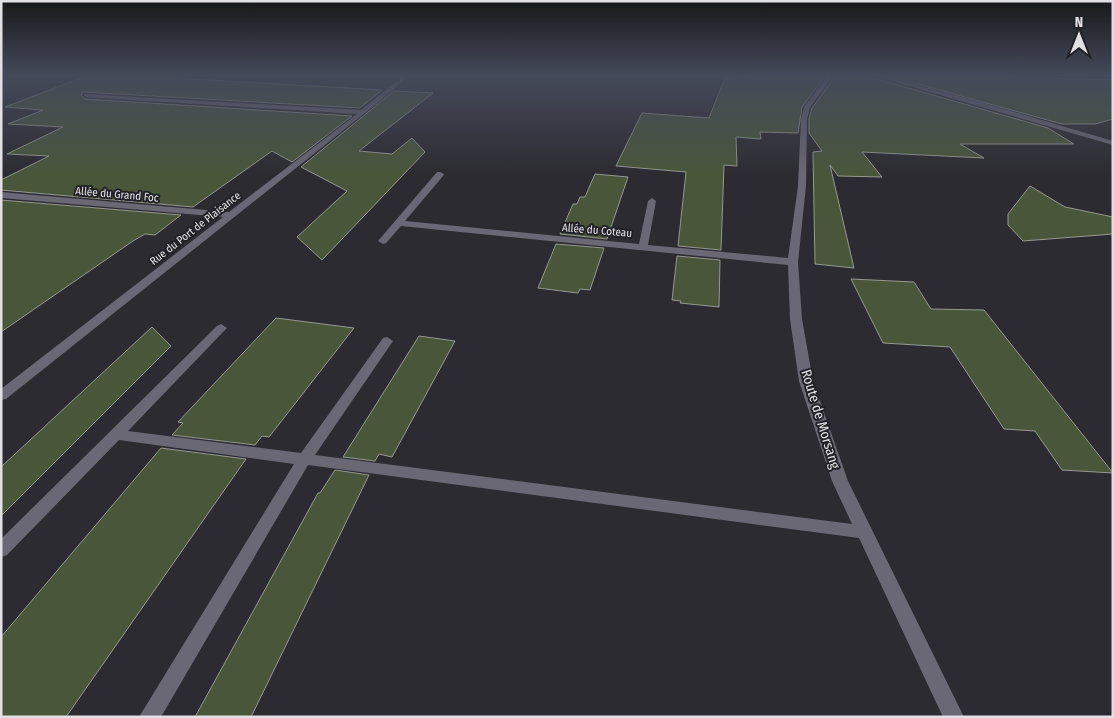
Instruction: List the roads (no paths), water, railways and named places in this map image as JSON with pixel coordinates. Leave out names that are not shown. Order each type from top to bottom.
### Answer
[{"type":"street","points":[[305,109],[362,112]]},
{"type":"street","name":"Rue du Port de Plaisance","points":[[1,396],[367,109]]},
{"type":"street","name":"Route de Morsang","points":[[808,109],[804,120],[802,186],[793,262],[796,319],[806,381],[840,481],[954,717]]},
{"type":"street","points":[[998,109],[1110,142]]},
{"type":"street","points":[[383,241],[440,174]]},
{"type":"street","name":"Allée du Grand Foc","points":[[1,195],[232,215]]},
{"type":"street","points":[[643,247],[652,202]]},
{"type":"street","name":"Allée du Coteau","points":[[398,223],[793,262]]},
{"type":"street","points":[[1,550],[221,328]]},
{"type":"street","points":[[149,717],[304,460],[387,341]]},
{"type":"street","points":[[116,435],[865,532]]}]
